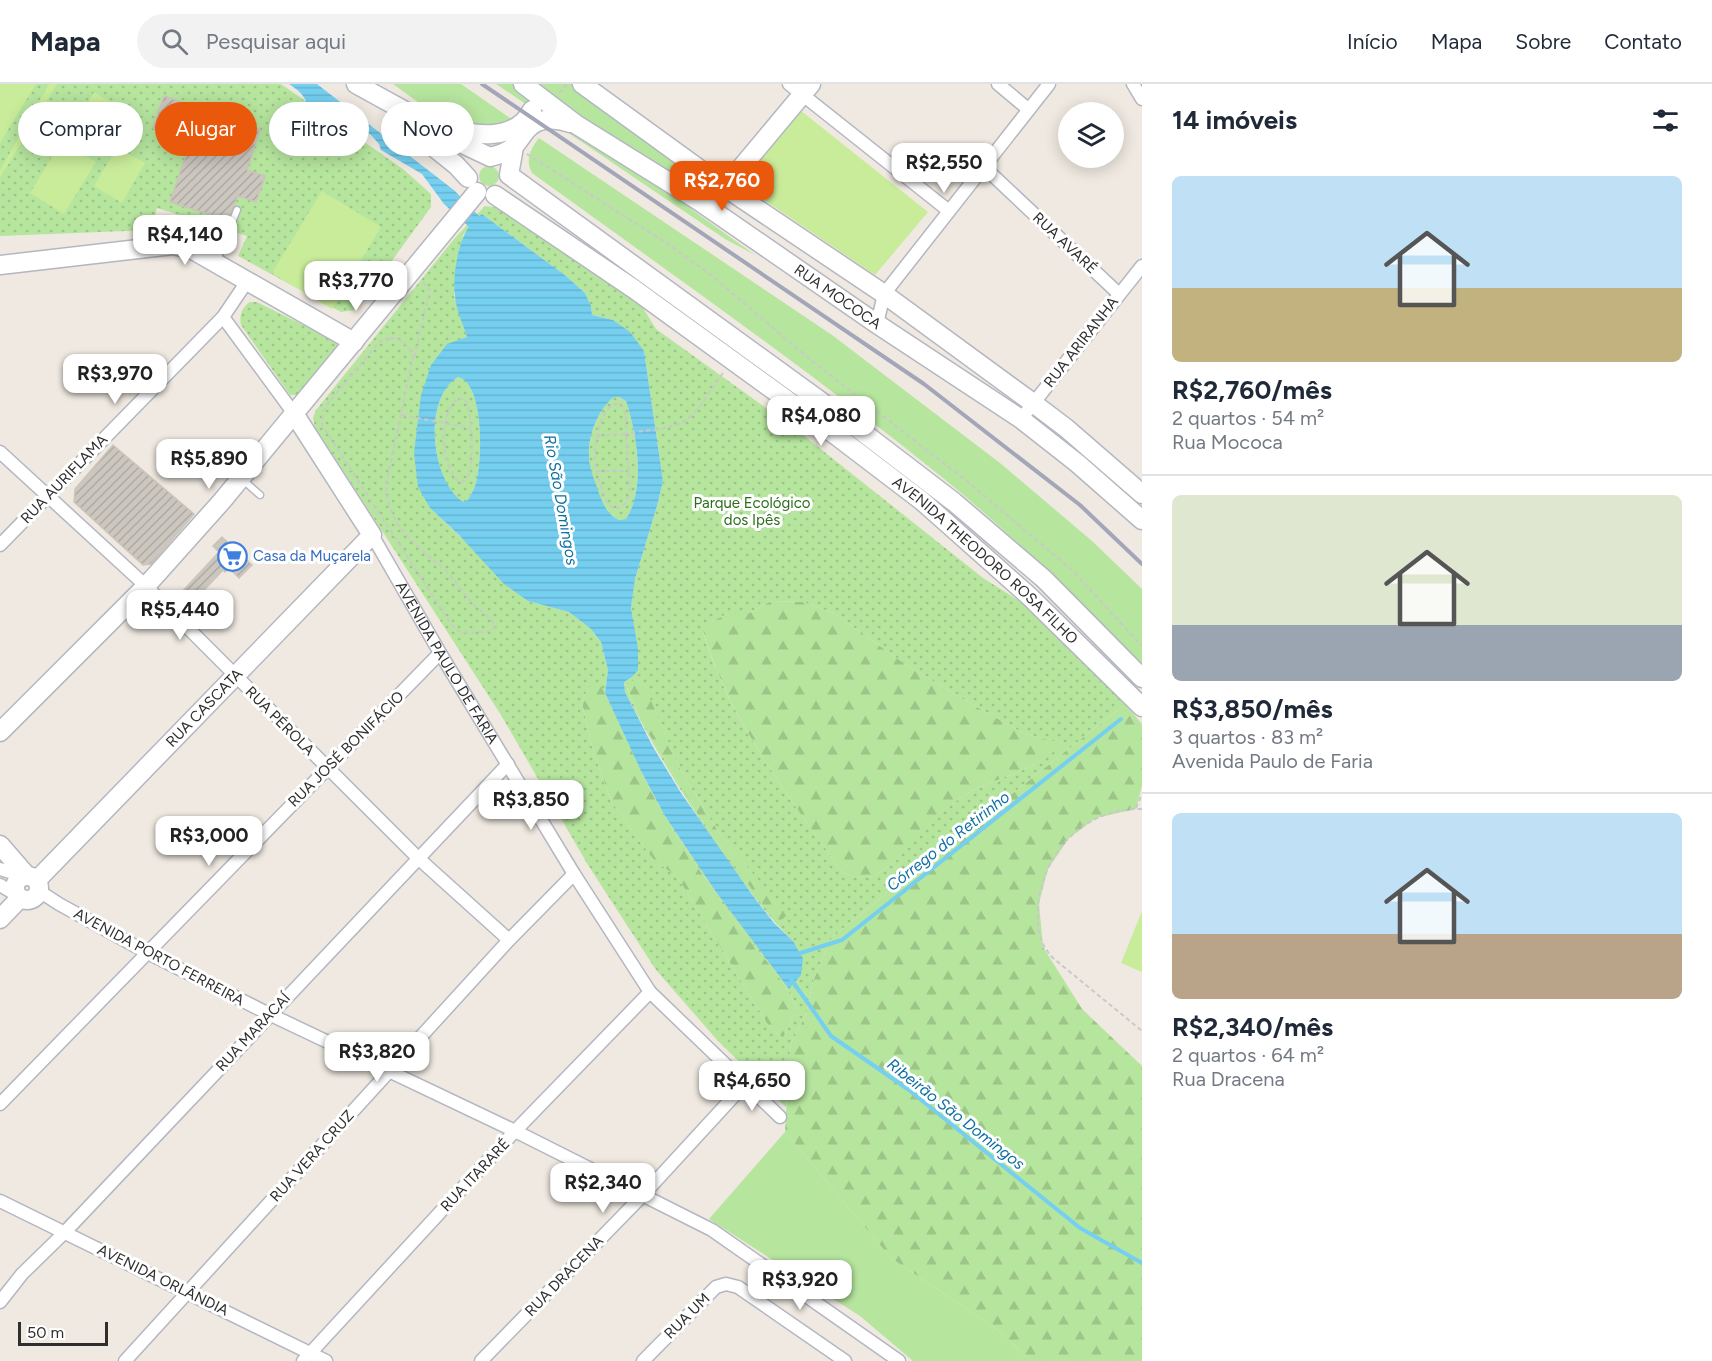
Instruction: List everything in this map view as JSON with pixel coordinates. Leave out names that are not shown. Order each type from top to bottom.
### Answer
[{"type":"main road","points":[[355,84],[388,102]]},
{"type":"main road","points":[[355,84],[456,165],[471,190],[485,195],[495,195],[508,183],[531,118],[526,90],[522,84]]},
{"type":"main road","name":"RUA MOCOCA","points":[[522,84],[577,126],[699,201],[877,324],[1021,419],[1077,463],[1142,520]]},
{"type":"main road","name":"RUA MOCOCA","points":[[582,84],[725,187],[884,294],[1033,403],[1066,428],[1142,495]]},
{"type":"main road","points":[[699,201],[716,195],[725,187],[801,88]]},
{"type":"main road","points":[[474,132],[498,134],[510,132],[528,118],[557,120],[577,126]]},
{"type":"main road","points":[[474,149],[499,161],[506,167],[509,175]]},
{"type":"main road","points":[[3,726],[146,586],[295,415],[444,230],[471,190],[474,163],[519,150]]},
{"type":"main road","name":"AVENIDA THEODORO ROSA FILHO","points":[[509,175],[852,423],[954,502],[1044,579],[1142,678]]},
{"type":"main road","name":"AVENIDA THEODORO ROSA FILHO","points":[[495,195],[548,229],[682,324],[922,501],[1029,596],[1142,707]]},
{"type":"main road","points":[[0,265],[173,245],[191,249],[354,342]]},
{"type":"main road","points":[[682,324],[694,308]]},
{"type":"main road","points":[[732,361],[742,344]]},
{"type":"main road","name":"AVENIDA PAULO DE FARIA","points":[[295,415],[372,536]]},
{"type":"main road","name":"RUA CASCATA","points":[[0,919],[21,887],[235,676],[372,536]]},
{"type":"main road","points":[[994,565],[1008,548]]},
{"type":"main road","points":[[1029,596],[1044,579]]},
{"type":"main road","points":[[0,844],[21,887]]},
{"type":"street","points":[[998,84],[1028,109]]},
{"type":"street","points":[[877,324],[884,294],[1049,84]]},
{"type":"street","points":[[1133,84],[1142,99]]},
{"type":"street","points":[[801,88],[949,211]]},
{"type":"street","name":"RUA AVARÉ","points":[[985,168],[1119,294]]},
{"type":"street","name":"RUA ARIRANHA","points":[[1021,419],[1142,266]]},
{"type":"street","name":"RUA AURIFLAMA","points":[[0,545],[223,317],[248,280]]},
{"type":"street","name":"AVENIDA PAULO DE FARIA","points":[[223,317],[295,415]]},
{"type":"street","name":"RUA PÉROLA","points":[[0,452],[146,586],[418,858],[509,940]]},
{"type":"street","name":"AVENIDA PAULO DE FARIA","points":[[372,536],[574,874],[650,992],[780,1117]]},
{"type":"street","name":"RUA JOSÉ BONIFÁCIO","points":[[0,1104],[440,653]]},
{"type":"street","name":"RUA MARACAÍ","points":[[0,1302],[22,1274],[65,1232],[508,764]]},
{"type":"street","name":"AVENIDA PORTO FERREIRA","points":[[0,869],[21,887],[59,904],[146,952],[269,1014],[515,1131],[712,1230],[899,1361]]},
{"type":"street","name":"RUA VERA CRUZ","points":[[125,1361],[509,940],[574,874]]},
{"type":"street","name":"RUA ITARARÉ","points":[[306,1357],[515,1131],[650,992]]},
{"type":"street","name":"RUA DRACENA","points":[[481,1361],[643,1195],[745,1084]]},
{"type":"street","name":"AVENIDA ORLÂNDIA","points":[[0,1201],[189,1292],[306,1357],[326,1361]]},
{"type":"street","name":"RUA UM","points":[[648,1360],[716,1287],[726,1284],[738,1287],[845,1361]]},
{"type":"lane","points":[[215,262],[237,210]]},
{"type":"lane","points":[[242,478],[260,495]]},
{"type":"path","points":[[519,150],[665,242],[711,275],[812,361],[968,482],[1022,527],[1072,571],[1142,646]]},
{"type":"path","points":[[411,273],[430,290],[413,357],[386,485],[388,503],[411,542],[444,570],[472,603],[493,621],[495,626],[491,631],[463,632],[453,627],[322,425],[323,411],[330,401],[382,340],[398,339],[412,350],[413,357]]},
{"type":"path","points":[[598,436],[626,434],[683,422],[694,412],[732,361]]},
{"type":"path","points":[[458,398],[462,398],[468,405],[470,428],[469,474],[463,482],[458,480],[450,468],[444,441],[446,423],[451,406],[458,398]]},
{"type":"path","points":[[616,402],[622,404],[626,416],[626,434],[630,493],[625,504],[616,508],[609,505],[600,485],[595,456],[600,424],[609,406],[616,402]]},
{"type":"path","points":[[401,415],[470,428]]},
{"type":"path","points":[[597,471],[628,471]]},
{"type":"path","points":[[1136,809],[1142,794]]},
{"type":"path","points":[[1142,809],[1108,813],[1080,828],[1069,838],[1058,852],[1041,884],[1038,921],[1043,947],[1053,958],[1142,1031]]},
{"type":"green space","points":[[0,84],[281,84],[307,102],[269,102],[269,156],[369,156],[369,145],[381,156],[403,169],[431,194],[431,207],[356,310],[341,312],[238,256],[247,236],[157,208],[151,230],[0,236]]},
{"type":"green space","points":[[0,84],[36,84],[25,102],[18,102],[18,114],[0,143]]},
{"type":"green space","points":[[49,84],[57,84],[46,102],[39,102]]},
{"type":"green space","points":[[393,84],[461,84],[513,120],[504,127],[474,125],[474,102],[418,102]]},
{"type":"green space","points":[[496,84],[572,84],[706,184],[691,209],[755,255],[725,239]]},
{"type":"green space","points":[[94,92],[111,102],[88,102]]},
{"type":"green space","points":[[800,110],[928,212],[875,275],[742,185],[742,177]]},
{"type":"green space","points":[[18,138],[18,148],[0,178],[0,170]]},
{"type":"green space","points":[[539,138],[832,335],[1000,463],[1092,541],[1142,589],[1142,664],[1020,545],[943,478],[791,361],[532,173],[529,163],[530,155]]},
{"type":"green space","points":[[52,156],[86,156],[96,162],[64,214],[30,193]]},
{"type":"green space","points":[[112,156],[133,156],[145,163],[122,203],[94,186]]},
{"type":"green space","points":[[489,166],[496,169],[499,176],[496,183],[489,186],[482,183],[479,176],[482,169]]},
{"type":"green space","points":[[322,191],[381,227],[332,309],[272,273]]},
{"type":"green space","name":"Parque Ecológico dos Ipês","points":[[485,206],[501,208],[640,303],[656,329],[798,431],[983,578],[1023,603],[1071,646],[1125,704],[832,937],[813,981],[806,1014],[791,1044],[786,1107],[718,1041],[656,970],[588,865],[501,715],[315,427],[313,418],[316,410],[454,239]],"holes":[[[482,214],[566,276],[585,293],[592,315],[613,320],[644,351],[663,481],[635,579],[631,608],[634,628],[632,677],[624,682],[625,692],[682,793],[708,832],[755,898],[793,941],[789,988],[716,892],[665,816],[734,921],[788,990],[797,1009],[783,1038],[768,1025],[678,878],[653,859],[611,801],[592,747],[582,703],[591,686],[601,686],[639,766],[605,693],[608,670],[601,642],[591,629],[569,612],[528,601],[430,508],[431,365],[447,345],[467,337],[454,295],[463,235]],[[771,601],[803,602],[834,613],[908,666],[970,703],[1025,734],[1066,744],[1030,767],[973,790],[943,810],[913,837],[895,862],[874,876],[857,878],[842,872],[762,757],[744,727],[714,665],[703,632],[714,620],[727,614],[747,614]],[[641,677],[681,771],[718,831],[787,915],[777,924],[700,818],[642,723],[625,684]]]},
{"type":"green space","points":[[250,302],[257,302],[337,342],[338,347],[300,395],[290,395],[241,325],[242,312]]},
{"type":"green space","points":[[458,377],[466,382],[473,392],[477,406],[480,438],[476,484],[468,500],[463,503],[452,492],[444,477],[435,440],[435,420],[439,403],[447,388]]},
{"type":"green space","points":[[614,397],[626,401],[638,461],[636,492],[632,506],[626,519],[619,520],[607,509],[597,492],[589,455],[595,423],[603,408]]},
{"type":"green space","points":[[771,601],[803,602],[834,613],[908,666],[1025,734],[1067,744],[1030,767],[973,790],[943,810],[914,837],[895,862],[874,876],[857,878],[842,872],[762,757],[744,727],[714,664],[703,631],[714,620],[727,614],[747,614]]},
{"type":"green space","points":[[641,676],[681,771],[718,831],[788,915],[777,925],[700,818],[642,723],[625,683]]},
{"type":"green space","points":[[601,685],[650,790],[676,835],[734,921],[788,990],[797,1009],[783,1038],[768,1025],[678,878],[653,859],[611,801],[592,747],[582,703],[591,686]]},
{"type":"green space","points":[[1125,704],[1142,724],[1142,786],[1136,809],[1096,818],[1069,838],[1048,869],[1039,903],[1043,947],[1082,1009],[1142,1066],[1142,1361],[1031,1361],[998,1330],[891,1258],[785,1132],[789,1057],[791,1044],[806,1014],[813,981],[832,937]]},
{"type":"green space","points":[[1142,911],[1142,972],[1121,963]]},
{"type":"green space","points":[[785,1132],[891,1258],[998,1330],[1031,1361],[913,1361],[860,1316],[709,1219]]},
{"type":"water","points":[[289,84],[317,84],[340,102],[306,102],[300,93]]},
{"type":"water","points":[[369,124],[381,134],[381,150],[379,144],[371,135]]},
{"type":"water","name":"Rio São Domingos","points":[[391,156],[410,156],[455,191],[479,216],[482,214],[566,276],[585,293],[592,315],[613,320],[630,332],[644,351],[663,481],[635,579],[631,608],[638,649],[638,670],[624,682],[625,692],[653,747],[681,793],[753,896],[774,923],[793,941],[803,959],[801,975],[789,989],[716,892],[665,816],[641,771],[605,693],[608,670],[601,642],[591,629],[569,612],[528,601],[504,584],[459,535],[430,508],[418,487],[414,453],[421,395],[431,365],[447,344],[467,337],[457,306],[454,280],[459,250],[469,227],[444,204],[422,174]],"holes":[[[458,377],[466,382],[473,392],[477,406],[480,454],[476,484],[468,500],[463,502],[452,491],[438,459],[435,420],[439,403],[447,388]],[[614,397],[626,401],[638,461],[638,477],[632,506],[626,519],[619,520],[607,510],[602,502],[589,455],[595,423],[608,402]]]},
{"type":"building","points":[[164,96],[181,102],[162,102]]},
{"type":"building","points":[[186,156],[251,156],[247,170],[265,176],[256,202],[238,196],[227,220],[170,202]]},
{"type":"building","points":[[113,445],[194,514],[151,564],[143,565],[74,502],[75,489]]},
{"type":"building","points":[[222,537],[252,565],[239,578],[229,568],[225,572],[223,570],[191,604],[180,594],[219,552],[213,546]]},
{"type":"waterway","name":"Córrego do Retirinho","points":[[797,954],[842,940],[1121,719]]},
{"type":"waterway","name":"Ribeirão São Domingos","points":[[791,979],[831,1036],[909,1090],[1080,1228],[1142,1263]]},
{"type":"railway","points":[[482,84],[924,384],[1080,505],[1142,564]]},
{"type":"place","name":"Casa da Muçarela","points":[[232,556]]}]
